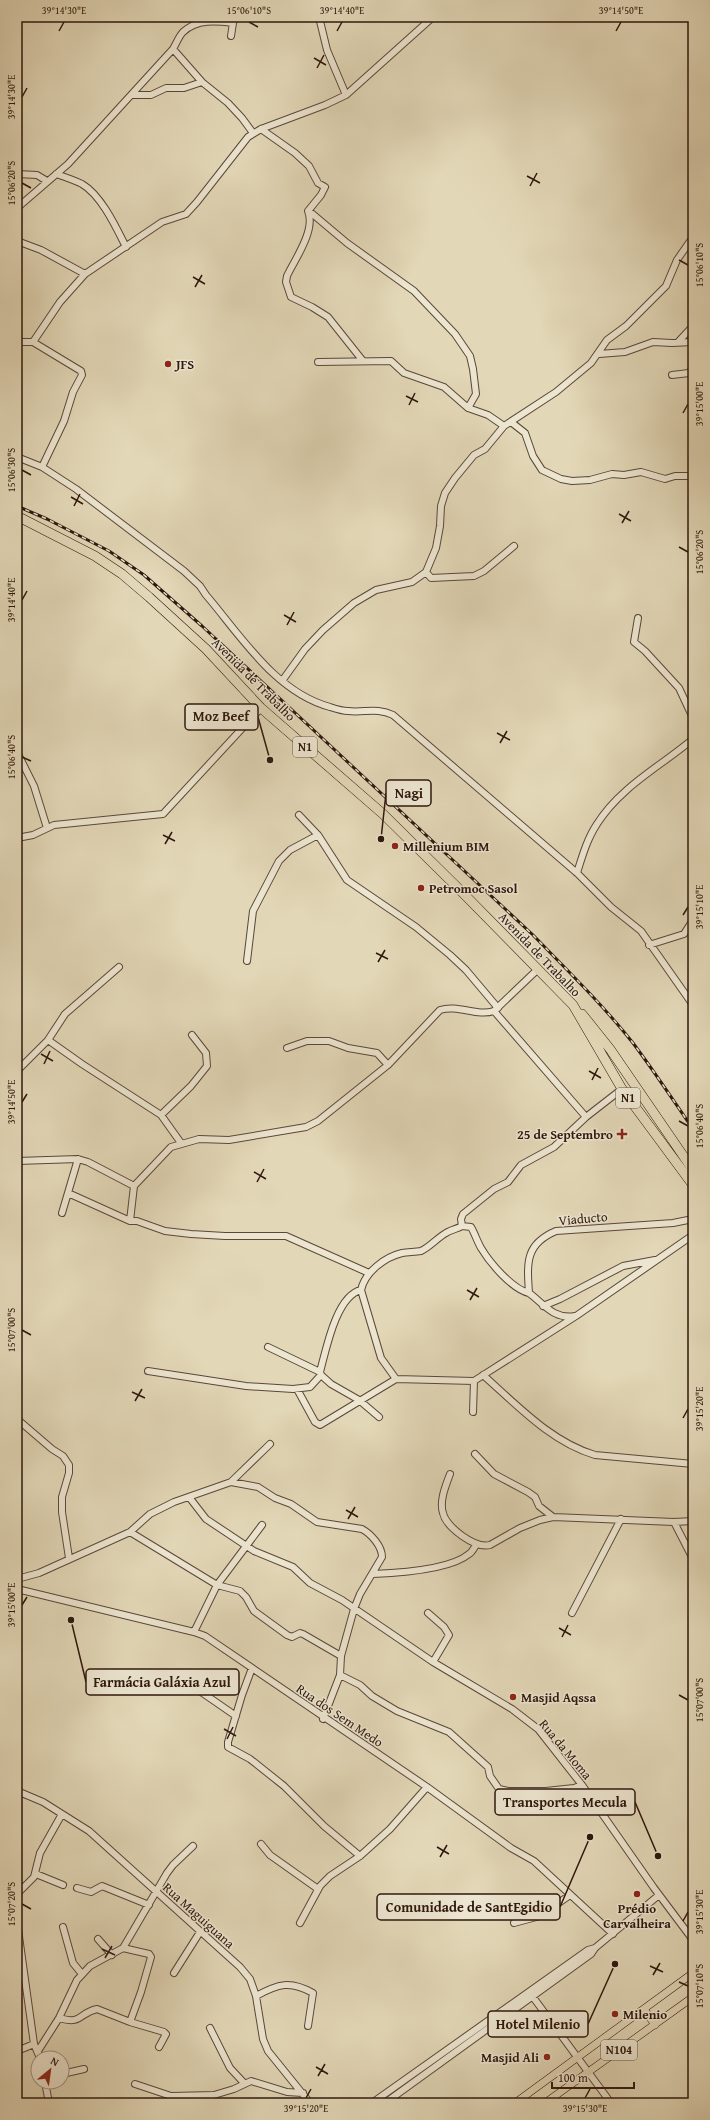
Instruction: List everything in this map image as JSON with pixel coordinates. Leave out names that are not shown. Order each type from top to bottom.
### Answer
[{"type":"highway","name":"Avenida de Trabalho","points":[[17,516],[95,556],[122,574],[206,649],[260,708],[383,814],[572,1005],[622,1089],[693,1185]]},
{"type":"highway","name":"N1","points":[[572,1005],[584,1016],[610,1049],[690,1166]]},
{"type":"main road","name":"N104","points":[[515,2103],[693,1973]]},
{"type":"main road","name":"N104","points":[[545,2103],[693,1997]]},
{"type":"main road","points":[[644,2009],[655,2025]]},
{"type":"street","points":[[319,17],[328,50],[346,96]]},
{"type":"street","points":[[33,342],[60,302],[85,274],[162,222],[186,214],[248,137],[261,129],[325,106],[346,96],[433,17]]},
{"type":"street","points":[[17,208],[47,180],[68,164],[173,49],[183,33],[190,27],[210,21],[234,20],[231,36]]},
{"type":"street","points":[[173,49],[202,82],[228,103],[253,133]]},
{"type":"street","points":[[132,95],[151,95],[166,88],[184,88],[202,82]]},
{"type":"street","points":[[261,129],[295,153],[309,166],[318,183],[325,187],[321,195],[308,211]]},
{"type":"street","points":[[17,174],[37,174],[47,180]]},
{"type":"street","points":[[56,174],[82,184],[88,189],[113,222],[126,247]]},
{"type":"street","points":[[308,211],[310,215],[306,240],[287,276],[291,298],[312,306],[328,317],[363,360]]},
{"type":"street","points":[[308,211],[347,243],[414,291],[455,334],[470,356],[476,394],[468,408]]},
{"type":"street","points":[[282,681],[305,649],[323,630],[354,603],[376,590],[412,582],[426,572],[436,548],[445,494],[474,455],[485,449],[504,426],[556,392],[591,363],[599,354],[607,340],[626,326],[666,286],[677,260],[693,237]]},
{"type":"street","points":[[17,241],[41,250],[85,274]]},
{"type":"street","points":[[679,341],[693,326]]},
{"type":"street","points":[[17,342],[33,342],[76,367],[81,371],[82,375],[73,392],[64,421],[42,467]]},
{"type":"street","points":[[599,354],[625,352],[653,342],[693,342]]},
{"type":"street","points":[[318,362],[363,360],[391,361],[404,373],[444,387],[468,408],[488,415],[504,426]]},
{"type":"street","points":[[672,375],[689,372],[693,367]]},
{"type":"street","points":[[511,422],[525,433],[533,456],[542,470],[561,479],[572,481],[590,480],[612,474],[624,475],[641,472],[665,478],[675,476],[693,476]]},
{"type":"street","points":[[17,457],[42,467],[76,489],[184,571],[200,586],[250,647],[282,681],[299,694],[329,707],[349,712],[380,710],[393,715],[577,873],[611,907],[641,932],[693,1005]]},
{"type":"street","points":[[426,572],[430,578],[474,576],[484,571],[514,546]]},
{"type":"street","points":[[638,618],[634,642],[645,651],[679,688],[693,718]]},
{"type":"street","points":[[17,838],[33,835],[54,825],[163,814],[260,708]]},
{"type":"street","points":[[577,873],[593,830],[604,814],[620,796],[693,739]]},
{"type":"street","points":[[17,752],[34,786],[46,828]]},
{"type":"street","points":[[298,815],[318,835],[347,880],[416,927],[466,970],[496,1009],[586,1117]]},
{"type":"street","points":[[247,961],[253,911],[279,862],[290,850],[318,835]]},
{"type":"street","points":[[649,945],[684,934],[693,920]]},
{"type":"street","points":[[17,1071],[48,1040],[65,1014],[119,967]]},
{"type":"street","points":[[130,1221],[134,1186],[171,1147],[199,1139],[228,1140],[306,1127],[330,1113],[388,1065],[440,1010],[458,1009],[488,1013],[496,1009],[537,970]]},
{"type":"street","points":[[161,1116],[191,1086],[207,1066],[206,1054],[192,1035]]},
{"type":"street","points":[[48,1040],[161,1116],[181,1143]]},
{"type":"street","points":[[287,1048],[307,1041],[329,1041],[348,1048],[377,1053],[388,1065]]},
{"type":"street","points":[[462,1226],[461,1219],[463,1214],[494,1189],[508,1182],[521,1165],[554,1147],[586,1117],[622,1089]]},
{"type":"street","points":[[17,1161],[78,1159],[88,1162],[134,1186]]},
{"type":"street","points":[[62,1213],[78,1159]]},
{"type":"street","points":[[68,1193],[130,1221],[137,1221],[165,1231],[225,1236],[286,1236],[369,1273]]},
{"type":"street","name":"Viaducto","points":[[529,1293],[528,1259],[537,1242],[546,1235],[556,1231],[673,1223],[693,1219]]},
{"type":"street","points":[[396,1379],[381,1358],[361,1290],[362,1282],[369,1273],[391,1257],[420,1251],[447,1232],[453,1231],[462,1226],[472,1228],[480,1245],[493,1265],[519,1290],[529,1293],[543,1306],[562,1316],[576,1316]]},
{"type":"street","points":[[297,1389],[315,1422],[320,1425],[396,1379],[474,1381],[576,1316],[693,1235]]},
{"type":"street","points":[[543,1306],[560,1300],[623,1266],[658,1259]]},
{"type":"street","points":[[148,1370],[246,1386],[297,1389],[310,1387],[321,1374],[331,1332],[342,1305],[354,1292],[361,1290]]},
{"type":"street","points":[[268,1347],[321,1374],[331,1384],[360,1400],[379,1417]]},
{"type":"street","points":[[484,1375],[533,1419],[580,1450],[595,1454],[693,1464]]},
{"type":"street","points":[[473,1412],[474,1381]]},
{"type":"street","points":[[17,1419],[52,1449],[63,1456],[69,1465],[69,1473],[62,1497],[62,1512],[69,1558]]},
{"type":"street","points":[[17,1579],[39,1573],[69,1558],[130,1532],[150,1514],[174,1502],[231,1482],[270,1444]]},
{"type":"street","points":[[475,1454],[494,1474],[528,1492],[534,1497],[539,1506],[553,1517]]},
{"type":"street","points":[[450,1474],[442,1502],[442,1512],[446,1521],[469,1542],[484,1547],[520,1528],[540,1520],[553,1517],[674,1522],[693,1521]]},
{"type":"street","points":[[231,1482],[258,1486],[275,1498],[291,1504],[317,1522],[362,1529],[368,1532],[382,1552],[382,1557],[360,1594],[354,1609],[341,1656],[340,1674],[323,1718]]},
{"type":"street","name":"Rua da Moma","points":[[189,1497],[206,1519],[267,1557],[293,1567],[310,1583],[354,1609],[433,1662],[512,1710],[538,1729],[582,1785],[693,1940]]},
{"type":"street","points":[[572,1613],[621,1519]]},
{"type":"street","points":[[674,1522],[693,1559]]},
{"type":"street","points":[[194,1632],[217,1585],[262,1526]]},
{"type":"street","points":[[130,1532],[217,1585],[240,1591],[246,1596],[254,1611],[287,1635],[292,1637],[300,1633],[303,1634],[341,1656]]},
{"type":"street","points":[[373,1574],[410,1572],[446,1564],[469,1555],[476,1545]]},
{"type":"street","name":"Rua dos Sem Medo","points":[[17,1588],[205,1636],[323,1718],[427,1787],[511,1848],[534,1861],[613,1934]]},
{"type":"street","points":[[428,1613],[444,1627],[449,1635],[433,1662]]},
{"type":"street","points":[[252,1668],[228,1742],[230,1749],[250,1760],[284,1786],[324,1826],[360,1856]]},
{"type":"street","points":[[340,1674],[360,1685],[372,1696],[397,1711],[449,1732],[488,1767],[490,1776],[499,1789],[508,1791],[546,1791],[574,1788],[582,1785]]},
{"type":"street","points":[[178,1676],[236,1716]]},
{"type":"street","points":[[300,1923],[318,1889],[330,1876],[360,1856],[390,1829],[427,1787]]},
{"type":"street","name":"Rua Maguiguana","points":[[17,1790],[43,1802],[89,1831],[240,1967],[250,1979],[256,1996],[263,2039],[268,2051],[310,2103]]},
{"type":"street","points":[[17,1894],[36,1874],[40,1853],[62,1814]]},
{"type":"street","points":[[261,1844],[270,1855],[318,1889]]},
{"type":"street","points":[[39,2050],[59,2018],[73,1987],[82,1974],[90,1966],[123,1948],[173,1865],[193,1846]]},
{"type":"street","points":[[36,1874],[63,1885]]},
{"type":"street","points":[[77,1888],[91,1892],[102,1886],[149,1905]]},
{"type":"street","points":[[514,1923],[540,1916],[570,1895]]},
{"type":"street","points":[[372,2103],[575,1963],[588,1950],[595,1948],[660,1895]]},
{"type":"street","points":[[17,1922],[34,2044],[37,2050]]},
{"type":"street","points":[[63,1927],[73,1963],[82,1974]]},
{"type":"street","points":[[174,1973],[200,1932]]},
{"type":"street","points":[[98,1939],[112,1955]]},
{"type":"street","points":[[123,1948],[150,1955],[152,1957],[130,2022]]},
{"type":"street","points":[[256,1996],[276,1986],[286,1984],[297,1985],[313,1993],[308,2026]]},
{"type":"street","points":[[531,1994],[578,2058],[587,2073],[611,2103]]},
{"type":"street","points":[[385,2103],[531,1994]]},
{"type":"street","points":[[59,2018],[70,2021],[77,2020],[92,2010],[98,2009],[130,2022],[164,2032],[166,2034],[159,2047]]},
{"type":"street","points":[[210,2028],[230,2068],[244,2083]]},
{"type":"street","points":[[17,2051],[34,2044]]},
{"type":"street","points":[[70,2072],[84,2069]]},
{"type":"street","points":[[135,2084],[161,2094],[171,2096],[214,2095],[228,2091],[244,2083],[254,2081],[287,2092],[303,2093]]},
{"type":"street","points":[[47,2090],[49,2103]]},
{"type":"railway","points":[[17,506],[47,519],[109,551],[144,575],[202,626],[533,935],[610,1015],[633,1043],[693,1129]]},
{"type":"place","name":"JFS","points":[[168,364]]},
{"type":"place","name":"Moz Beef","points":[[270,760]]},
{"type":"place","name":"Nagi","points":[[381,839]]},
{"type":"place","name":"Millenium BIM","points":[[395,846]]},
{"type":"place","name":"Petromoc Sasol","points":[[421,888]]},
{"type":"place","name":"25 de Septembro","points":[[622,1134]]},
{"type":"place","name":"Farmácia Galáxia Azul","points":[[71,1620]]},
{"type":"place","name":"Masjid Aqssa","points":[[513,1697]]},
{"type":"place","name":"Comunidade de SantEgidio","points":[[590,1837]]},
{"type":"place","name":"Transportes Mecula","points":[[658,1856]]},
{"type":"place","name":"Prédio Carvalheira","points":[[637,1894]]},
{"type":"place","name":"Hotel Milenio","points":[[615,1964]]},
{"type":"place","name":"Milenio","points":[[615,2014]]},
{"type":"place","name":"Masjid Ali","points":[[547,2057]]}]
